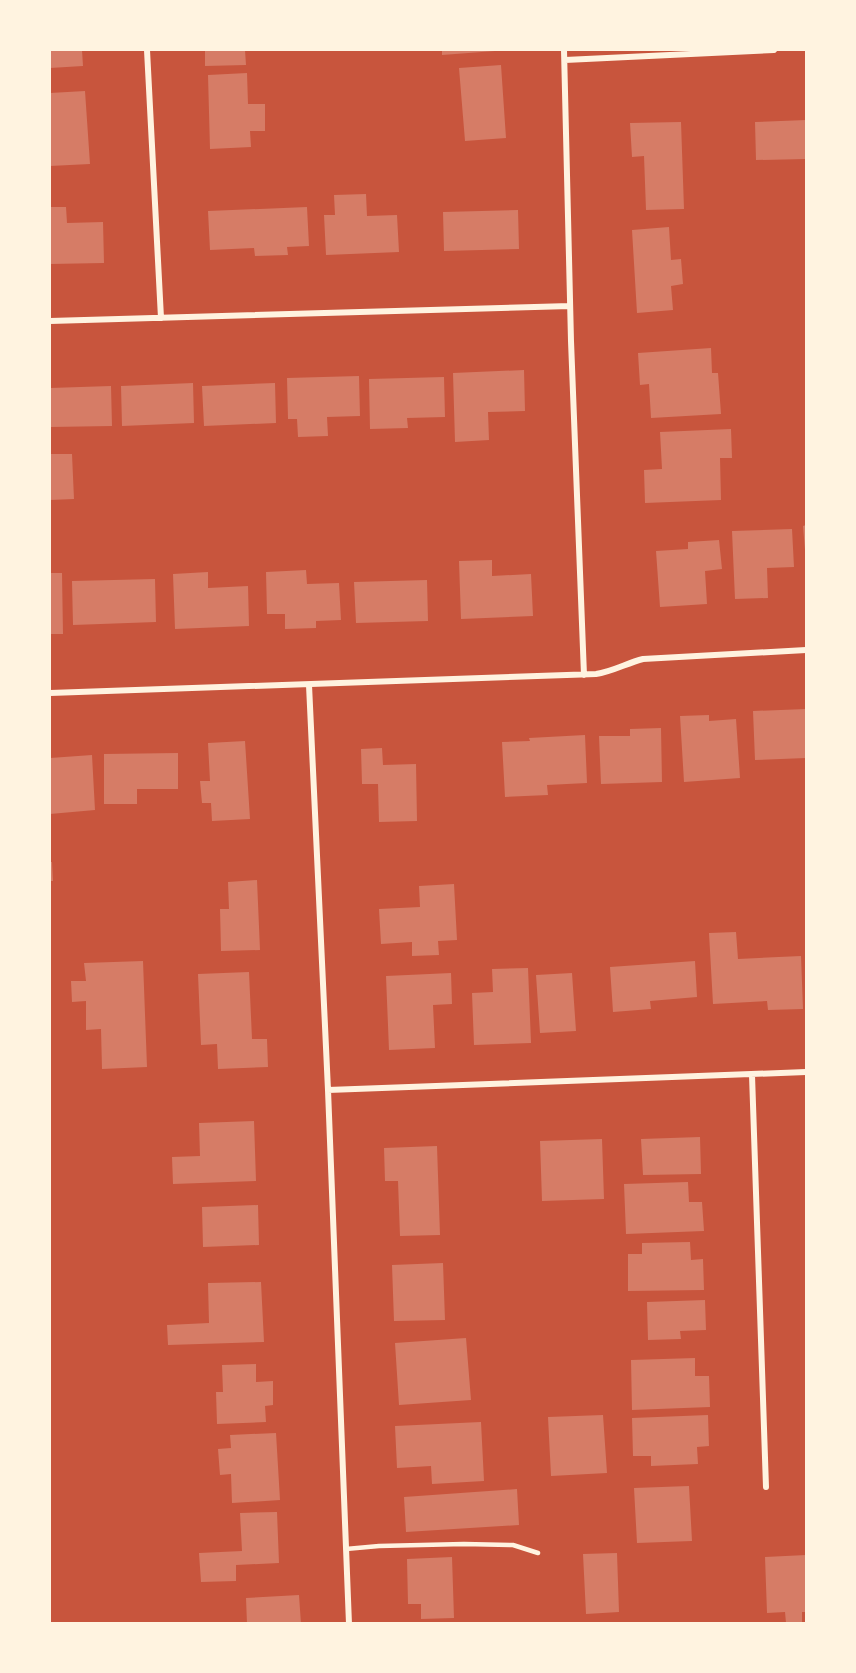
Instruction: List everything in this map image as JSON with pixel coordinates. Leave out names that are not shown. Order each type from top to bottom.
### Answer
[{"type":"street","points":[[147,50],[161,318]]},
{"type":"street","points":[[564,50],[570,306],[584,675]]},
{"type":"street","points":[[565,60],[774,50]]},
{"type":"street","points":[[50,321],[570,306]]},
{"type":"street","points":[[50,693],[584,675],[605,673],[633,661],[644,659],[807,650]]},
{"type":"street","points":[[309,685],[349,1623]]},
{"type":"street","points":[[328,1090],[807,1072]]},
{"type":"street","points":[[752,1075],[765,1487]]},
{"type":"lane","points":[[346,1549],[389,1545],[513,1545],[538,1553]]},
{"type":"building","points":[[50,50],[82,50],[83,66],[50,68]]},
{"type":"building","points":[[205,50],[245,50],[246,65],[205,66]]},
{"type":"building","points":[[442,50],[495,50],[495,51],[442,55]]},
{"type":"building","points":[[501,65],[506,138],[465,141],[459,68]]},
{"type":"building","points":[[247,73],[248,104],[265,104],[265,131],[250,131],[251,147],[210,149],[208,75]]},
{"type":"building","points":[[85,91],[90,164],[50,166],[50,93]]},
{"type":"building","points":[[806,120],[806,159],[756,160],[755,122]]},
{"type":"building","points":[[681,122],[684,209],[646,210],[644,156],[632,157],[630,123]]},
{"type":"building","points":[[366,194],[367,216],[397,215],[399,252],[326,255],[324,215],[335,215],[334,195]]},
{"type":"building","points":[[50,207],[66,207],[67,223],[103,222],[104,263],[50,264]]},
{"type":"building","points":[[307,207],[309,246],[287,247],[288,255],[255,256],[254,248],[210,250],[208,211]]},
{"type":"building","points":[[518,210],[519,249],[444,251],[443,212]]},
{"type":"building","points":[[669,227],[671,260],[681,259],[683,284],[671,286],[673,310],[637,313],[632,230]]},
{"type":"building","points":[[711,348],[712,373],[718,373],[721,414],[651,418],[649,384],[640,385],[638,353]]},
{"type":"building","points":[[524,370],[525,411],[488,412],[489,440],[455,442],[453,373]]},
{"type":"building","points":[[359,376],[360,416],[327,417],[328,436],[298,437],[297,419],[288,419],[287,378]]},
{"type":"building","points":[[444,377],[445,417],[407,418],[408,428],[370,429],[369,379]]},
{"type":"building","points":[[193,383],[194,423],[122,426],[121,386]]},
{"type":"building","points":[[275,383],[276,423],[204,426],[202,386]]},
{"type":"building","points":[[111,386],[112,426],[50,427],[50,388]]},
{"type":"building","points":[[731,429],[732,458],[720,458],[721,500],[645,503],[644,470],[662,469],[660,432]]},
{"type":"building","points":[[50,454],[72,454],[74,499],[50,500]]},
{"type":"building","points":[[806,525],[806,550],[805,550],[803,526]]},
{"type":"building","points":[[792,529],[794,567],[767,568],[768,598],[735,599],[732,531]]},
{"type":"building","points":[[719,540],[722,569],[705,571],[707,604],[660,607],[656,551],[688,549],[688,542]]},
{"type":"building","points":[[492,560],[492,576],[531,574],[533,616],[461,619],[459,561]]},
{"type":"building","points":[[306,570],[307,584],[339,583],[341,620],[316,621],[316,628],[285,629],[285,614],[267,614],[266,572]]},
{"type":"building","points":[[208,572],[208,588],[248,586],[249,626],[175,629],[173,574]]},
{"type":"building","points":[[50,573],[62,573],[63,634],[50,634]]},
{"type":"building","points":[[155,579],[156,622],[73,625],[72,581]]},
{"type":"building","points":[[427,580],[428,621],[356,623],[354,582]]},
{"type":"building","points":[[806,709],[806,758],[755,760],[753,711]]},
{"type":"building","points":[[709,715],[709,721],[736,719],[740,778],[684,782],[680,716]]},
{"type":"building","points":[[661,728],[662,782],[601,784],[599,736],[630,736],[630,729]]},
{"type":"building","points":[[585,735],[587,783],[547,785],[548,795],[505,797],[502,742]]},
{"type":"building","points":[[245,741],[250,819],[212,821],[211,803],[202,803],[200,781],[210,781],[208,743]]},
{"type":"building","points":[[382,748],[383,765],[416,764],[417,821],[379,822],[378,784],[362,784],[361,749]]},
{"type":"building","points":[[178,753],[178,789],[137,789],[137,804],[104,804],[104,754]]},
{"type":"building","points":[[92,755],[95,810],[50,814],[50,758]]},
{"type":"building","points":[[50,862],[52,862],[53,881],[50,881]]},
{"type":"building","points":[[257,880],[260,950],[221,951],[220,909],[229,909],[228,882]]},
{"type":"building","points":[[454,884],[457,940],[438,941],[439,955],[412,956],[412,942],[381,944],[379,909],[420,907],[419,886]]},
{"type":"building","points":[[736,932],[738,959],[801,956],[803,1009],[768,1010],[767,1001],[713,1004],[709,933]]},
{"type":"building","points":[[143,961],[147,1067],[102,1069],[101,1029],[86,1030],[86,1001],[72,1002],[71,981],[86,981],[84,963]]},
{"type":"building","points":[[695,961],[697,997],[650,1001],[651,1009],[613,1012],[610,967]]},
{"type":"building","points":[[528,968],[531,1043],[474,1045],[472,993],[493,992],[492,969]]},
{"type":"building","points":[[249,972],[252,1039],[267,1039],[268,1067],[218,1069],[217,1044],[201,1045],[198,974]]},
{"type":"building","points":[[451,973],[452,1004],[433,1005],[435,1048],[389,1050],[386,976]]},
{"type":"building","points":[[572,973],[576,1031],[540,1033],[536,975]]},
{"type":"building","points":[[254,1121],[256,1181],[173,1184],[172,1157],[200,1156],[199,1123]]},
{"type":"building","points":[[700,1137],[701,1174],[643,1175],[641,1139]]},
{"type":"building","points":[[602,1139],[604,1199],[542,1201],[540,1141]]},
{"type":"building","points":[[437,1146],[440,1235],[400,1236],[398,1181],[385,1181],[384,1148]]},
{"type":"building","points":[[688,1182],[689,1202],[702,1202],[704,1231],[626,1234],[624,1184]]},
{"type":"building","points":[[258,1205],[259,1245],[203,1247],[202,1207]]},
{"type":"building","points":[[690,1242],[691,1260],[703,1259],[704,1290],[628,1291],[628,1254],[642,1254],[642,1243]]},
{"type":"building","points":[[443,1263],[445,1320],[394,1321],[392,1265]]},
{"type":"building","points":[[261,1282],[264,1342],[168,1345],[167,1325],[209,1323],[208,1283]]},
{"type":"building","points":[[705,1300],[706,1330],[680,1331],[681,1339],[648,1340],[647,1302]]},
{"type":"building","points":[[466,1338],[471,1400],[399,1405],[395,1343]]},
{"type":"building","points":[[695,1358],[695,1376],[709,1376],[710,1407],[632,1410],[631,1360]]},
{"type":"building","points":[[256,1364],[256,1382],[273,1381],[273,1405],[265,1406],[266,1422],[217,1424],[216,1392],[223,1392],[222,1365]]},
{"type":"building","points":[[603,1415],[607,1473],[551,1476],[548,1417]]},
{"type":"building","points":[[708,1415],[709,1446],[697,1447],[698,1464],[651,1466],[651,1456],[633,1456],[632,1418]]},
{"type":"building","points":[[481,1422],[484,1481],[432,1484],[431,1466],[397,1468],[395,1426]]},
{"type":"building","points":[[276,1433],[280,1500],[232,1503],[231,1474],[220,1475],[218,1449],[231,1448],[230,1435]]},
{"type":"building","points":[[689,1486],[692,1541],[637,1543],[634,1488]]},
{"type":"building","points":[[517,1489],[519,1525],[406,1532],[404,1497]]},
{"type":"building","points":[[277,1512],[279,1563],[236,1565],[236,1581],[201,1582],[199,1553],[242,1551],[240,1513]]},
{"type":"building","points":[[617,1553],[619,1612],[586,1614],[583,1554]]},
{"type":"building","points":[[806,1555],[806,1612],[802,1612],[802,1623],[786,1623],[785,1612],[767,1613],[765,1557]]},
{"type":"building","points":[[452,1557],[454,1618],[421,1619],[421,1604],[408,1604],[407,1559]]},
{"type":"building","points":[[299,1595],[301,1624],[247,1624],[246,1598]]}]
